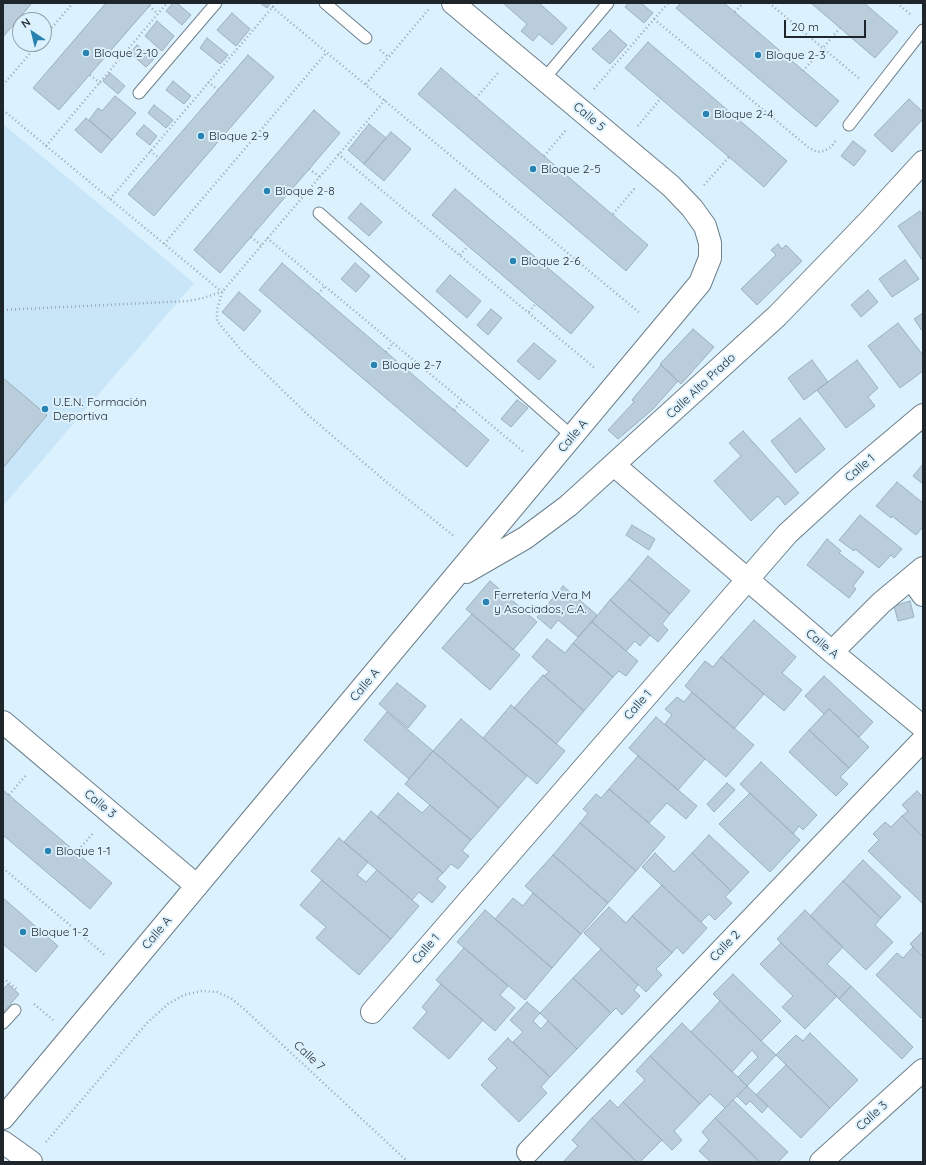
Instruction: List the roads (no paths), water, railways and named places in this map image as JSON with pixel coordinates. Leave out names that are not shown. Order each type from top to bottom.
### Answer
[{"type":"street","name":"Calle 5","points":[[453,3],[651,169],[687,203],[704,226],[710,243]]},
{"type":"street","name":"Calle Alto Prado","points":[[453,580],[525,538],[568,506],[777,316],[869,221],[923,162]]},
{"type":"street","name":"Calle A","points":[[3,1118],[700,283],[710,258],[710,243]]},
{"type":"street","name":"Calle 1","points":[[372,1012],[787,534],[847,479],[923,415]]},
{"type":"street","name":"Calle A","points":[[614,465],[923,728]]},
{"type":"street","points":[[832,652],[881,603],[919,580]]},
{"type":"street","name":"Calle 3","points":[[3,722],[197,886]]},
{"type":"street","name":"Calle 2","points":[[528,1152],[923,740]]},
{"type":"street","name":"Calle 3","points":[[821,1162],[923,1070]]},
{"type":"street","points":[[3,1142],[30,1162]]},
{"type":"lane","points":[[139,93],[216,3]]},
{"type":"lane","points":[[325,3],[366,38]]},
{"type":"lane","points":[[544,79],[608,3]]},
{"type":"lane","points":[[849,124],[923,30]]},
{"type":"lane","points":[[319,214],[573,437]]},
{"type":"lane","points":[[3,1023],[15,1010]]},
{"type":"place","name":"Bloque 2-10","points":[[86,53]]},
{"type":"place","name":"Bloque 2-3","points":[[758,55]]},
{"type":"place","name":"Bloque 2-4","points":[[706,114]]},
{"type":"place","name":"Bloque 2-9","points":[[201,136]]},
{"type":"place","name":"Bloque 2-5","points":[[533,169]]},
{"type":"place","name":"Bloque 2-8","points":[[267,191]]},
{"type":"place","name":"Bloque 2-6","points":[[513,261]]},
{"type":"place","name":"Bloque 2-7","points":[[374,365]]},
{"type":"place","name":"U.E.N. Formación Deportiva","points":[[45,409]]},
{"type":"place","name":"Ferretería Vera M y Asociados, C.A.","points":[[486,602]]},
{"type":"place","name":"Bloque 1-1","points":[[48,851]]},
{"type":"place","name":"Bloque 1-2","points":[[23,932]]}]
